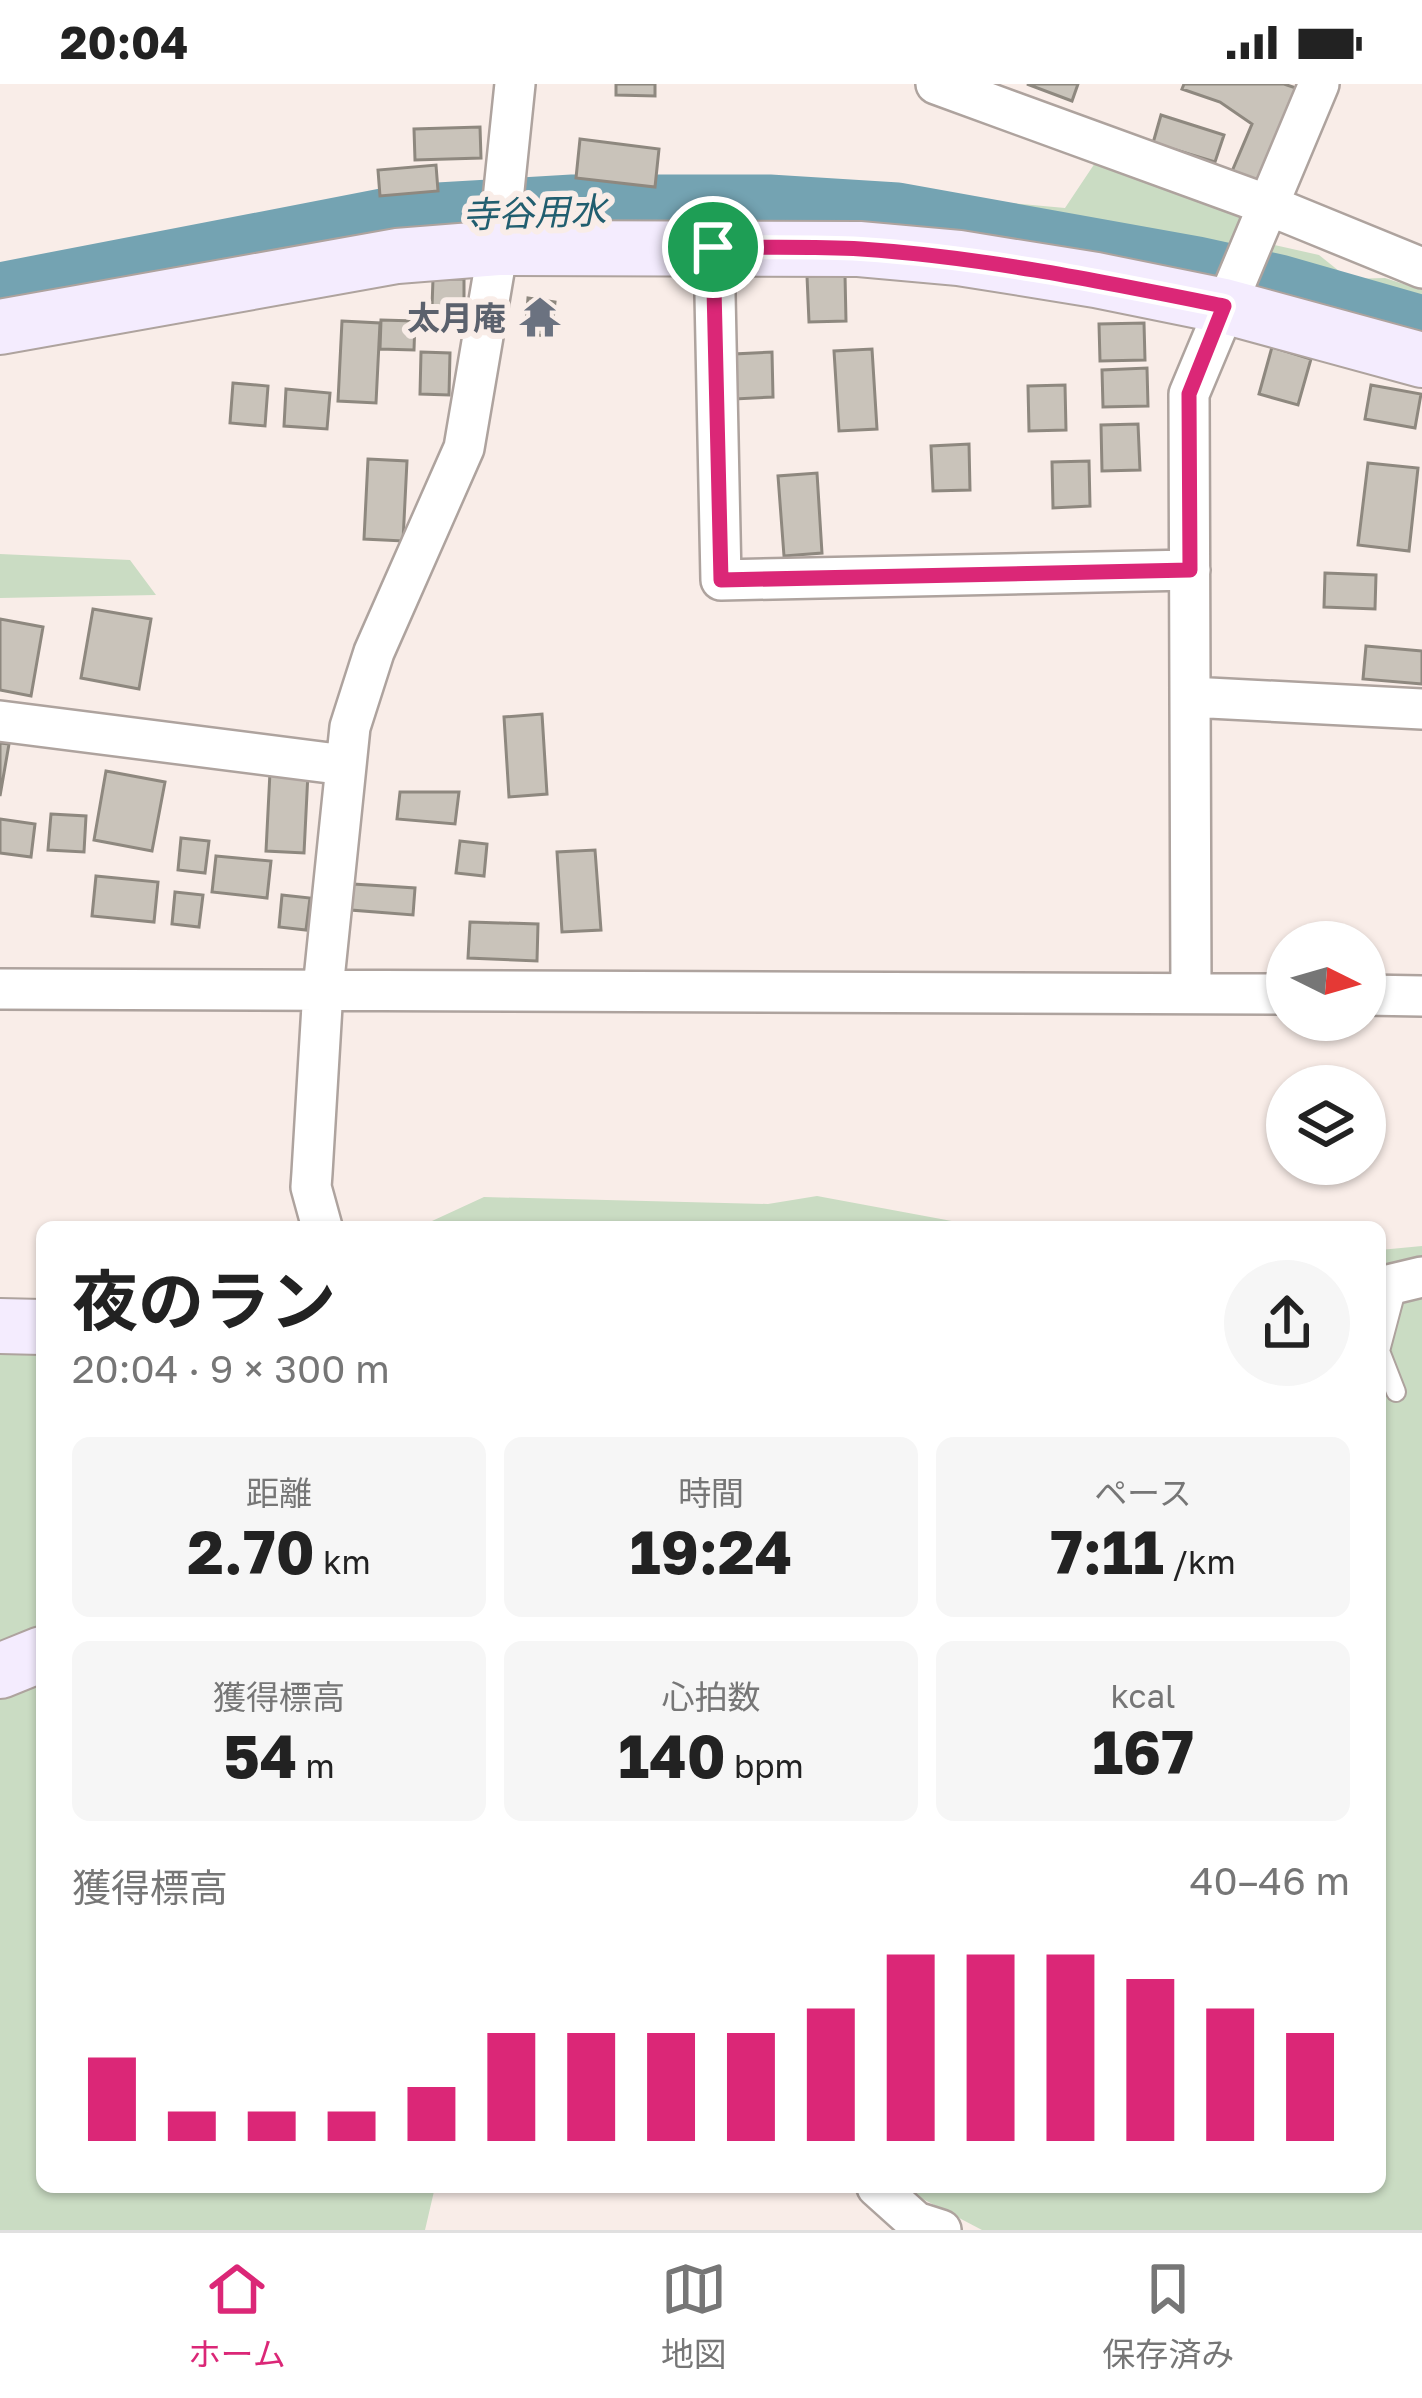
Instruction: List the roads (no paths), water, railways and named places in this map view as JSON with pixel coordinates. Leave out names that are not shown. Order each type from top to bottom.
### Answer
[{"type":"street","points":[[320,1221],[311,1187],[323,989],[350,728],[374,652],[464,448],[497,248],[514,84]]},
{"type":"street","points":[[936,84],[1268,205],[1422,268]]},
{"type":"street","points":[[1191,993],[1189,394],[1319,84]]},
{"type":"street","points":[[713,247],[721,580],[1190,570]]},
{"type":"street","points":[[0,327],[397,256],[497,248],[859,249],[959,258],[1096,280],[1224,306],[1422,360]]},
{"type":"street","points":[[1190,697],[1422,709]]},
{"type":"street","points":[[0,721],[345,765]]},
{"type":"street","points":[[0,989],[1266,994]]},
{"type":"street","points":[[1386,995],[1422,995]]},
{"type":"street","points":[[0,1325],[36,1327]]},
{"type":"street","points":[[0,1671],[36,1656]]},
{"type":"street","points":[[885,2193],[916,2222],[941,2230]]},
{"type":"lane","points":[[1386,1330],[1400,1282]]},
{"type":"lane","points":[[1386,1366],[1396,1392]]},
{"type":"waterway","name":"寺谷用水","points":[[0,294],[404,216],[573,206],[769,206],[897,214],[1197,268],[1422,327]]},
{"type":"place","name":"太月庵","points":[[540,317]]}]
